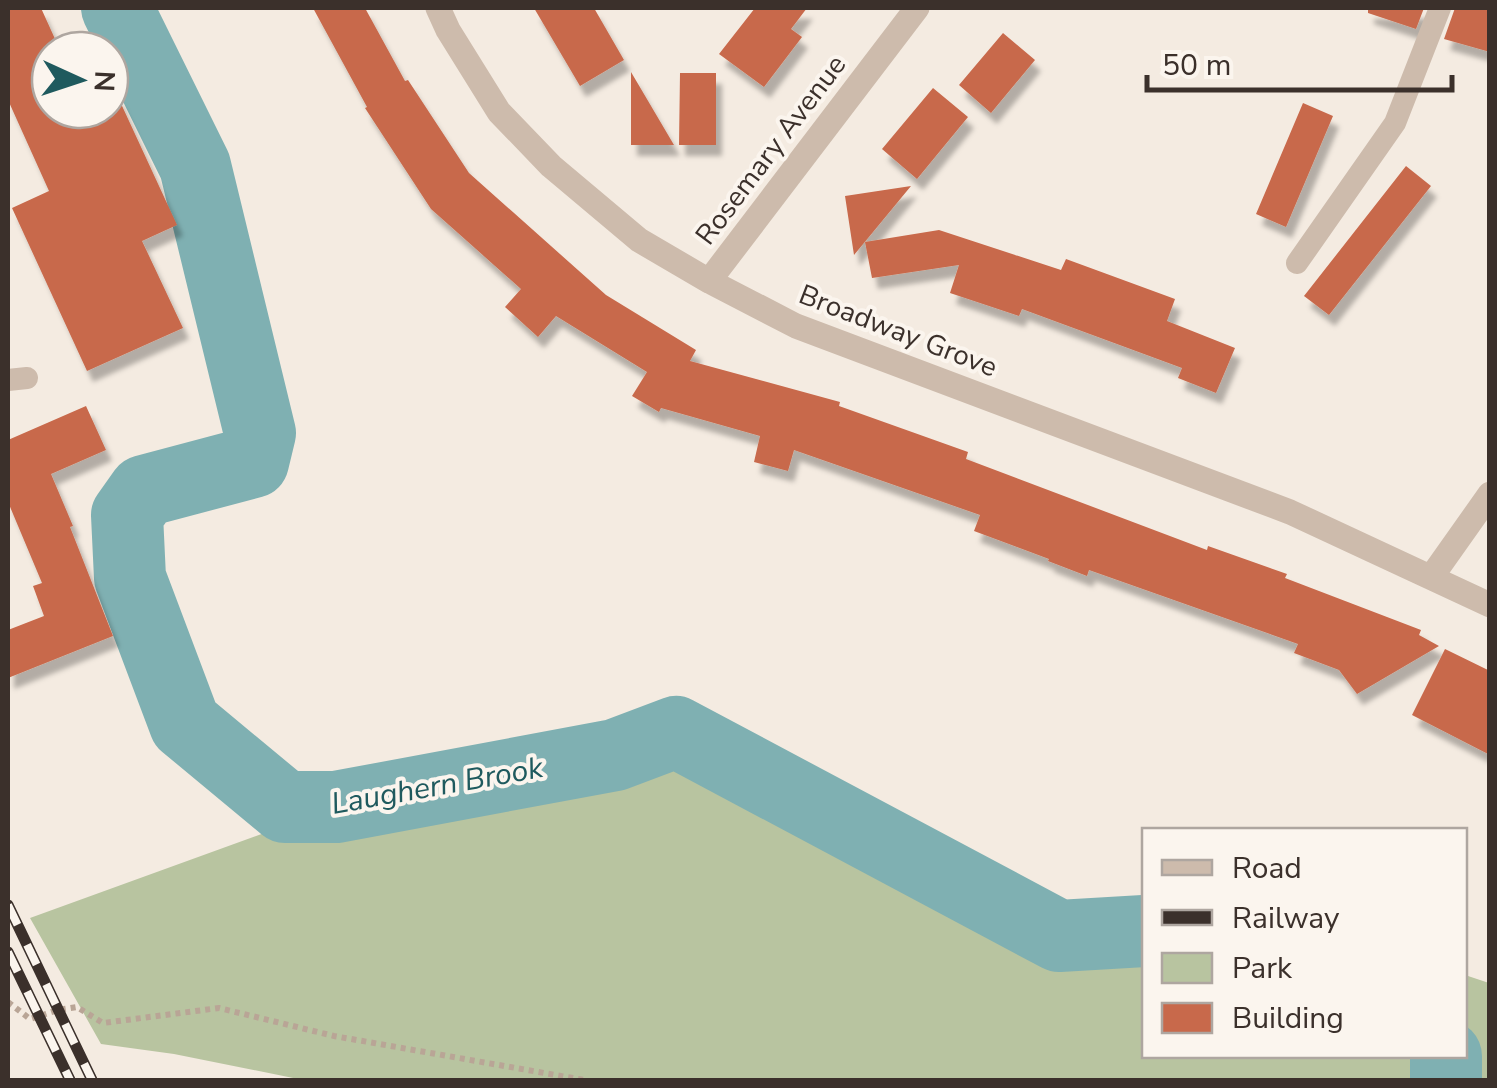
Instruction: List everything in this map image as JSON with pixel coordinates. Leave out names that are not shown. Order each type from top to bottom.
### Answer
[{"type":"street","name":"Broadway Grove","points":[[438,8],[499,112],[538,152],[639,240],[709,282],[796,326],[1290,512],[1490,605]]},
{"type":"street","name":"Rosemary Avenue","points":[[709,282],[917,8]]},
{"type":"street","points":[[1432,576],[1490,494]]},
{"type":"lane","points":[[1297,263],[1395,123],[1440,8]]},
{"type":"path","points":[[8,1002],[30,1019],[77,1007],[103,1023],[220,1008],[334,1036],[584,1080]]},
{"type":"green space","points":[[676,732],[1058,936],[1142,916],[1142,1058],[1467,1058],[1467,976],[1489,983],[1489,1080],[303,1080],[101,1044],[30,918],[336,807],[615,756]]},
{"type":"building","points":[[8,8],[41,8],[51,30],[30,30],[30,130],[130,130],[130,123],[177,225],[142,241],[183,328],[87,371],[12,208],[49,191],[8,100]]},
{"type":"building","points":[[313,8],[365,8],[405,81],[408,80],[469,173],[606,295],[696,350],[690,361],[840,402],[839,406],[968,452],[966,459],[1207,550],[1208,546],[1287,574],[1285,578],[1421,630],[1419,635],[1439,646],[1357,694],[1339,670],[1294,653],[1298,644],[1089,570],[1087,576],[974,531],[980,515],[794,450],[788,471],[754,462],[760,436],[661,408],[659,412],[632,396],[647,372],[556,316],[538,337],[505,307],[521,289],[431,209],[365,108]]},
{"type":"building","points":[[534,8],[594,8],[624,60],[580,86]]},
{"type":"building","points":[[755,8],[807,8],[791,29],[802,37],[764,87],[719,54]]},
{"type":"building","points":[[1368,8],[1424,8],[1416,29],[1368,13]]},
{"type":"building","points":[[1455,8],[1490,8],[1490,52],[1444,39]]},
{"type":"building","points":[[1003,33],[1035,60],[991,113],[959,85]]},
{"type":"building","points":[[631,72],[674,145],[631,145]]},
{"type":"building","points":[[680,73],[716,73],[716,145],[679,145]]},
{"type":"building","points":[[933,88],[968,117],[917,179],[882,149]]},
{"type":"building","points":[[1303,103],[1333,116],[1286,227],[1256,214]]},
{"type":"building","points":[[1406,166],[1431,186],[1329,315],[1304,296]]},
{"type":"building","points":[[911,186],[854,255],[845,196]]},
{"type":"building","points":[[939,230],[1061,270],[1066,259],[1175,299],[1167,321],[1235,348],[1216,393],[1178,378],[1182,368],[1022,309],[1019,316],[950,293],[959,265],[872,278],[865,242]]},
{"type":"building","points":[[86,406],[106,450],[51,474],[113,636],[8,678],[8,630],[44,616],[33,586],[42,583],[8,502],[8,440]]},
{"type":"building","points":[[1445,649],[1490,671],[1490,755],[1412,715]]},
{"type":"waterway","name":"Laughern Brook","points":[[117,8],[195,166],[260,433],[253,462],[144,491],[127,515],[130,578],[185,724],[285,807],[336,807],[615,755],[676,732],[1059,936],[1142,931]]},
{"type":"waterway","name":"Laughern Brook","points":[[1446,1058],[1446,1080]]},
{"type":"railway","points":[[8,905],[92,1080]]},
{"type":"railway","points":[[8,952],[70,1080]]}]
